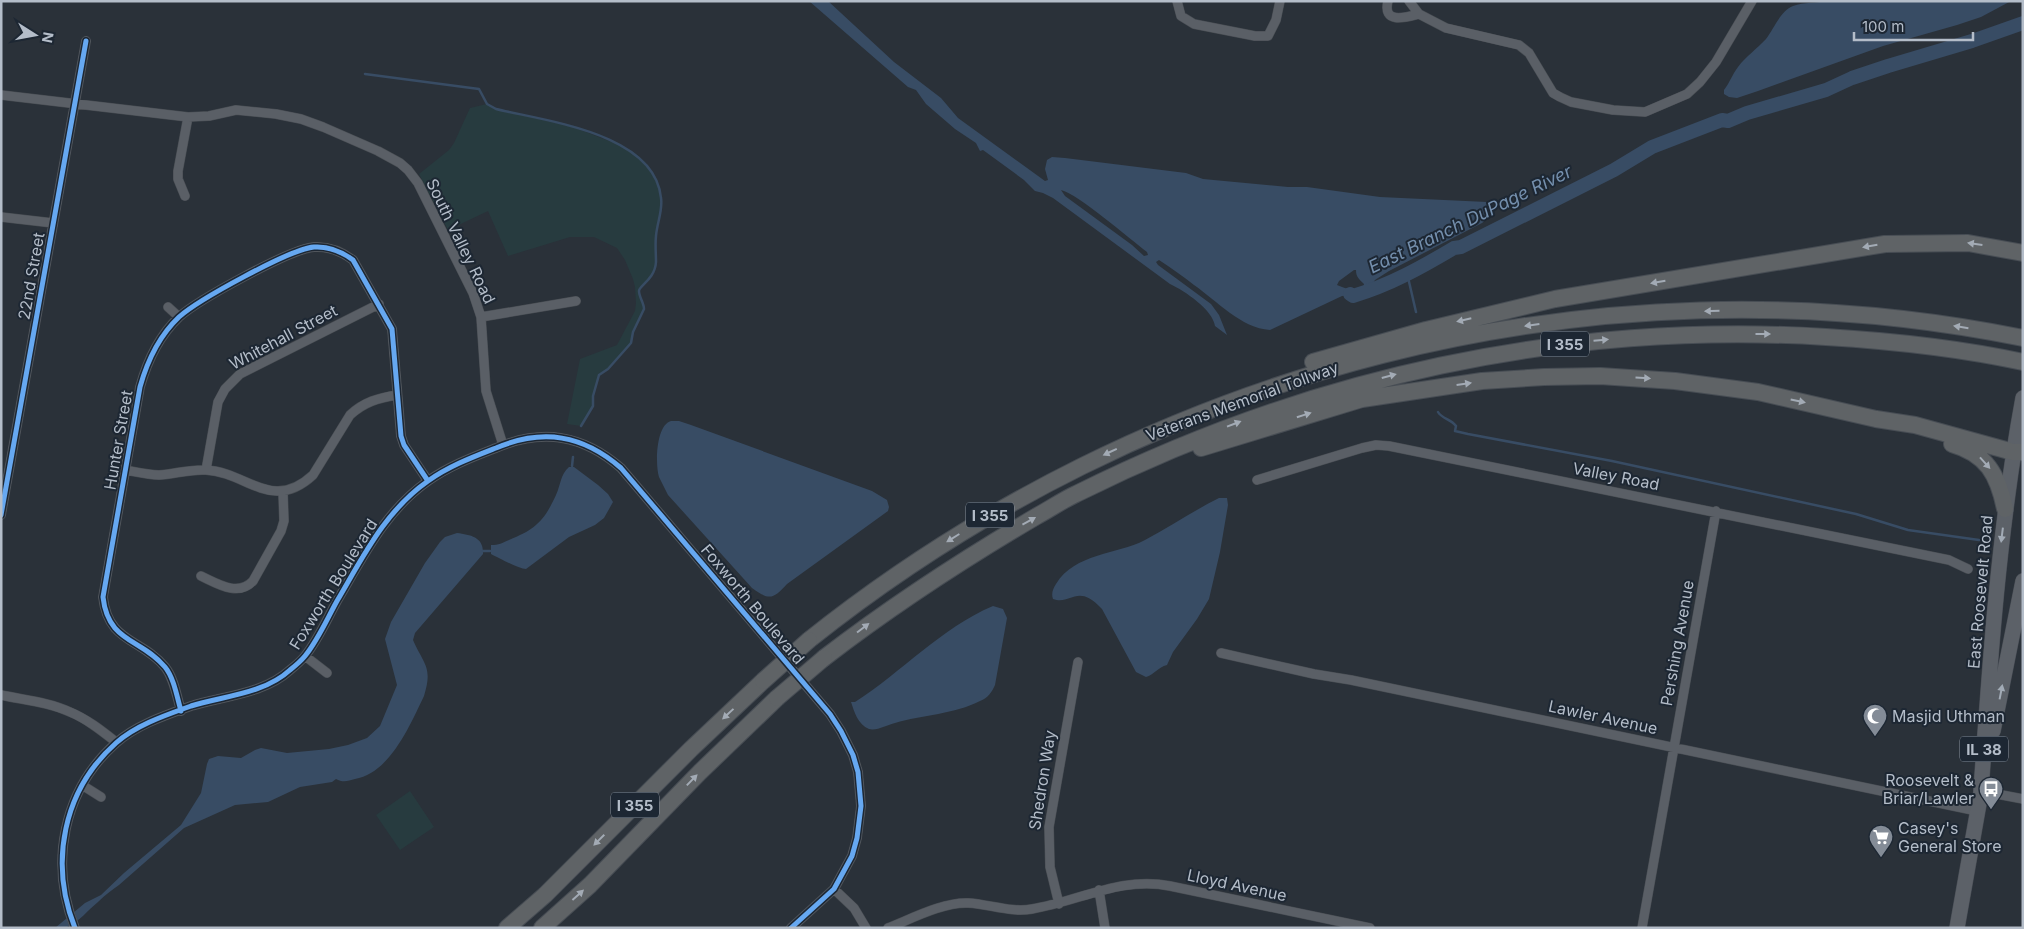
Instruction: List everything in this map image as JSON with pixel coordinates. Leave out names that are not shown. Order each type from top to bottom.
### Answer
[{"type":"highway","points":[[1187,418],[1205,402],[1294,368],[1380,342],[1555,299],[1885,244],[1968,243],[2023,252]]},
{"type":"highway","points":[[2004,249],[2023,246]]},
{"type":"highway","name":"Veterans Memorial Tollway","points":[[507,928],[545,894],[691,749],[764,681],[809,640],[890,579],[989,516],[1074,469],[1187,418],[1299,377],[1378,355],[1512,327],[1598,317],[1688,311],[1785,310],[1908,320],[2016,336]]},
{"type":"highway","name":"Veterans Memorial Tollway","points":[[542,928],[590,884],[700,772],[777,698],[824,658],[905,598],[1005,534],[1073,495],[1140,463],[1235,424],[1338,390],[1412,370],[1515,351],[1601,340],[1688,334],[1783,334],[1904,343],[2023,362]]},
{"type":"highway","points":[[1140,463],[1161,460],[1362,398],[1482,381],[1544,377],[1643,378],[1758,392],[1876,419],[1915,425],[2018,452]]},
{"type":"highway","points":[[1876,419],[1973,452],[1988,465],[1998,481],[2005,509]]},
{"type":"main road","name":"East Roosevelt Road","points":[[1981,791],[1998,566],[2005,509],[2018,452],[2023,398]]},
{"type":"main road","name":"East Roosevelt Road","points":[[1957,928],[1977,811],[2023,581]]},
{"type":"street","points":[[1177,1],[1180,16],[1194,24],[1256,36],[1268,36],[1276,20],[1280,1]]},
{"type":"street","points":[[1388,1],[1389,14],[1396,19],[1419,14]]},
{"type":"street","points":[[1409,1],[1419,14],[1446,28],[1519,45],[1529,53],[1553,93],[1560,97],[1571,102],[1613,110],[1645,112],[1687,94],[1700,82],[1716,62],[1752,1]]},
{"type":"street","name":"22nd Street","points":[[1,515],[86,41]]},
{"type":"street","name":"South Valley Road","points":[[1,95],[188,117],[209,116],[236,110],[276,114],[301,119],[345,136],[400,163],[418,183],[466,278],[481,317],[486,391],[503,445]]},
{"type":"street","points":[[185,196],[178,179],[178,171],[188,117]]},
{"type":"street","points":[[1,217],[53,223]]},
{"type":"street","name":"Hunter Street","points":[[181,711],[167,668],[156,658],[122,636],[111,624],[104,603],[104,589],[142,378],[152,354],[179,317],[220,290],[290,254],[313,247],[335,249],[353,260],[389,322],[394,339],[401,436],[404,444],[428,481]]},
{"type":"street","points":[[481,317],[576,301]]},
{"type":"street","name":"Whitehall Street","points":[[206,470],[218,402],[225,389],[234,379],[240,374],[379,304]]},
{"type":"street","points":[[168,307],[179,317]]},
{"type":"street","points":[[125,470],[158,475],[206,470],[232,476],[258,488],[283,492],[305,482],[313,475],[346,422],[359,407],[380,398],[397,395]]},
{"type":"street","name":"Foxworth Boulevard","points":[[75,928],[63,888],[61,857],[68,816],[88,773],[116,742],[148,722],[190,707],[261,686],[285,675],[306,656],[377,532],[400,505],[428,481],[456,465],[524,438],[548,436],[590,446],[610,459],[636,485],[808,688],[842,731],[853,755],[860,784],[861,815],[857,838],[844,872],[834,889],[791,928]]},
{"type":"street","name":"Valley Road","points":[[1257,480],[1362,448],[1389,446],[1716,511],[1949,560],[1968,569]]},
{"type":"street","points":[[201,576],[232,589],[241,589],[253,581],[281,531],[284,521],[283,492]]},
{"type":"street","name":"Pershing Avenue","points":[[1642,928],[1716,511]]},
{"type":"street","name":"Lawler Avenue","points":[[1221,653],[1314,674],[1351,680],[1977,811]]},
{"type":"street","points":[[306,656],[327,673]]},
{"type":"street","name":"Shedron Way","points":[[1059,904],[1050,867],[1049,827],[1078,662]]},
{"type":"street","points":[[1,695],[48,704],[70,712],[116,742]]},
{"type":"street","points":[[82,785],[101,797]]},
{"type":"street","points":[[1981,791],[2023,799]]},
{"type":"street","name":"Lloyd Avenue","points":[[888,928],[955,904],[970,903],[1022,910],[1059,904],[1099,890],[1131,883],[1161,884],[1370,928]]},
{"type":"street","points":[[834,889],[854,908],[866,928]]},
{"type":"street","points":[[1099,890],[1106,928]]},
{"type":"green space","points":[[487,104],[496,109],[573,127],[622,146],[645,162],[660,191],[662,199],[656,236],[656,267],[651,278],[640,287],[639,291],[644,309],[642,315],[633,331],[628,348],[599,376],[593,396],[593,406],[581,426],[567,424],[580,359],[617,345],[635,311],[633,279],[625,260],[617,248],[594,237],[570,237],[508,256],[488,211],[448,230],[419,174],[449,150],[470,108]]},
{"type":"green space","points":[[410,791],[434,827],[400,850],[376,815]]},
{"type":"water","points":[[809,1],[828,1],[894,62],[941,98],[958,118],[1045,181],[1048,180],[1045,169],[1047,160],[1052,157],[1186,173],[1203,179],[1307,187],[1380,197],[1487,202],[1491,211],[1488,218],[1482,223],[1375,280],[1363,298],[1352,295],[1342,296],[1270,330],[1259,328],[1239,319],[1159,260],[1156,262],[1211,304],[1219,315],[1227,335],[1215,326],[1204,308],[1183,291],[1170,284],[1053,198],[1035,191],[1024,180],[983,150],[980,151],[976,143],[955,129],[926,104],[916,90],[908,87]],"holes":[[[1061,190],[1069,193],[1091,208],[1147,252],[1148,255],[1144,256],[1132,245],[1065,196]],[[1356,270],[1357,276],[1364,284],[1363,288],[1350,289],[1337,285],[1339,281]]]},
{"type":"water","points":[[1828,1],[2011,1],[1981,17],[1883,46],[1737,98],[1724,94],[1724,90],[1738,67],[1766,39],[1785,11],[1797,5]]},
{"type":"water","points":[[671,421],[679,421],[691,425],[872,491],[887,500],[888,511],[787,584],[778,593],[771,596],[763,595],[752,588],[668,495],[659,477],[657,455],[662,430]]},
{"type":"water","points":[[569,467],[574,467],[608,494],[613,502],[604,518],[595,525],[569,537],[526,569],[491,554],[491,545],[502,543],[526,532],[543,518],[556,495],[564,473]]},
{"type":"water","points":[[1219,498],[1227,498],[1228,505],[1209,599],[1173,652],[1167,665],[1151,675],[1146,677],[1136,672],[1102,609],[1093,601],[1080,596],[1065,600],[1053,599],[1052,595],[1056,584],[1074,566],[1085,560],[1145,540]]},
{"type":"water","points":[[457,533],[472,536],[479,540],[483,548],[483,554],[415,633],[413,640],[426,666],[427,686],[424,696],[405,733],[389,758],[379,768],[367,775],[350,780],[336,779],[332,782],[300,787],[268,802],[235,805],[184,828],[76,922],[67,927],[55,928],[85,903],[101,895],[181,825],[201,793],[209,759],[218,756],[241,758],[261,748],[287,753],[329,749],[367,738],[380,726],[397,685],[385,639],[391,622],[425,563],[440,542],[445,537]]},
{"type":"water","points":[[993,606],[1003,609],[1007,618],[995,685],[983,700],[960,709],[905,720],[879,729],[869,729],[862,724],[851,702],[855,702],[872,690],[956,626]]},
{"type":"waterway","name":"East Branch DuPage River","points":[[1350,294],[1353,296],[1367,292],[1405,275],[1454,248],[1461,247],[1614,170],[1652,147],[1722,120],[1728,121],[1747,113],[1826,90],[1852,78],[1972,41],[2023,23]]},
{"type":"waterway","points":[[365,74],[479,89],[487,104],[496,109],[568,125],[619,144],[640,158],[654,176],[661,198],[661,207],[656,236],[655,268],[639,291],[644,309],[633,332],[631,343],[608,369],[599,375],[593,396],[593,406],[581,426]]},
{"type":"waterway","points":[[1407,273],[1416,312]]},
{"type":"waterway","points":[[1438,412],[1456,426],[1455,431],[1612,461],[1856,514],[1908,530],[1979,540]]},
{"type":"waterway","points":[[572,466],[573,457]]},
{"type":"waterway","points":[[483,551],[490,551]]},
{"type":"cycle path","points":[[1,515],[86,41]]},
{"type":"cycle path","points":[[181,711],[168,671],[146,650],[118,632],[106,612],[103,597],[140,387],[155,349],[179,317],[205,299],[245,276],[285,256],[302,250],[325,247],[353,260],[392,329],[401,436],[404,445],[428,481]]},
{"type":"cycle path","points":[[75,928],[67,903],[63,878],[63,853],[66,829],[73,805],[84,783],[98,762],[116,743],[133,731],[172,713],[191,706],[256,689],[280,678],[300,662],[310,650],[376,536],[399,506],[413,493],[436,476],[470,458],[513,442],[546,437],[562,438],[592,448],[621,468],[830,714],[853,755],[858,772],[861,806],[857,838],[852,856],[834,889],[791,928]]},
{"type":"place","name":"Masjid Uthman","points":[[1875,737]]},
{"type":"place","name":"Roosevelt & Briar/Lawler","points":[[1991,810]]},
{"type":"place","name":"Casey's General Store","points":[[1881,858]]}]
